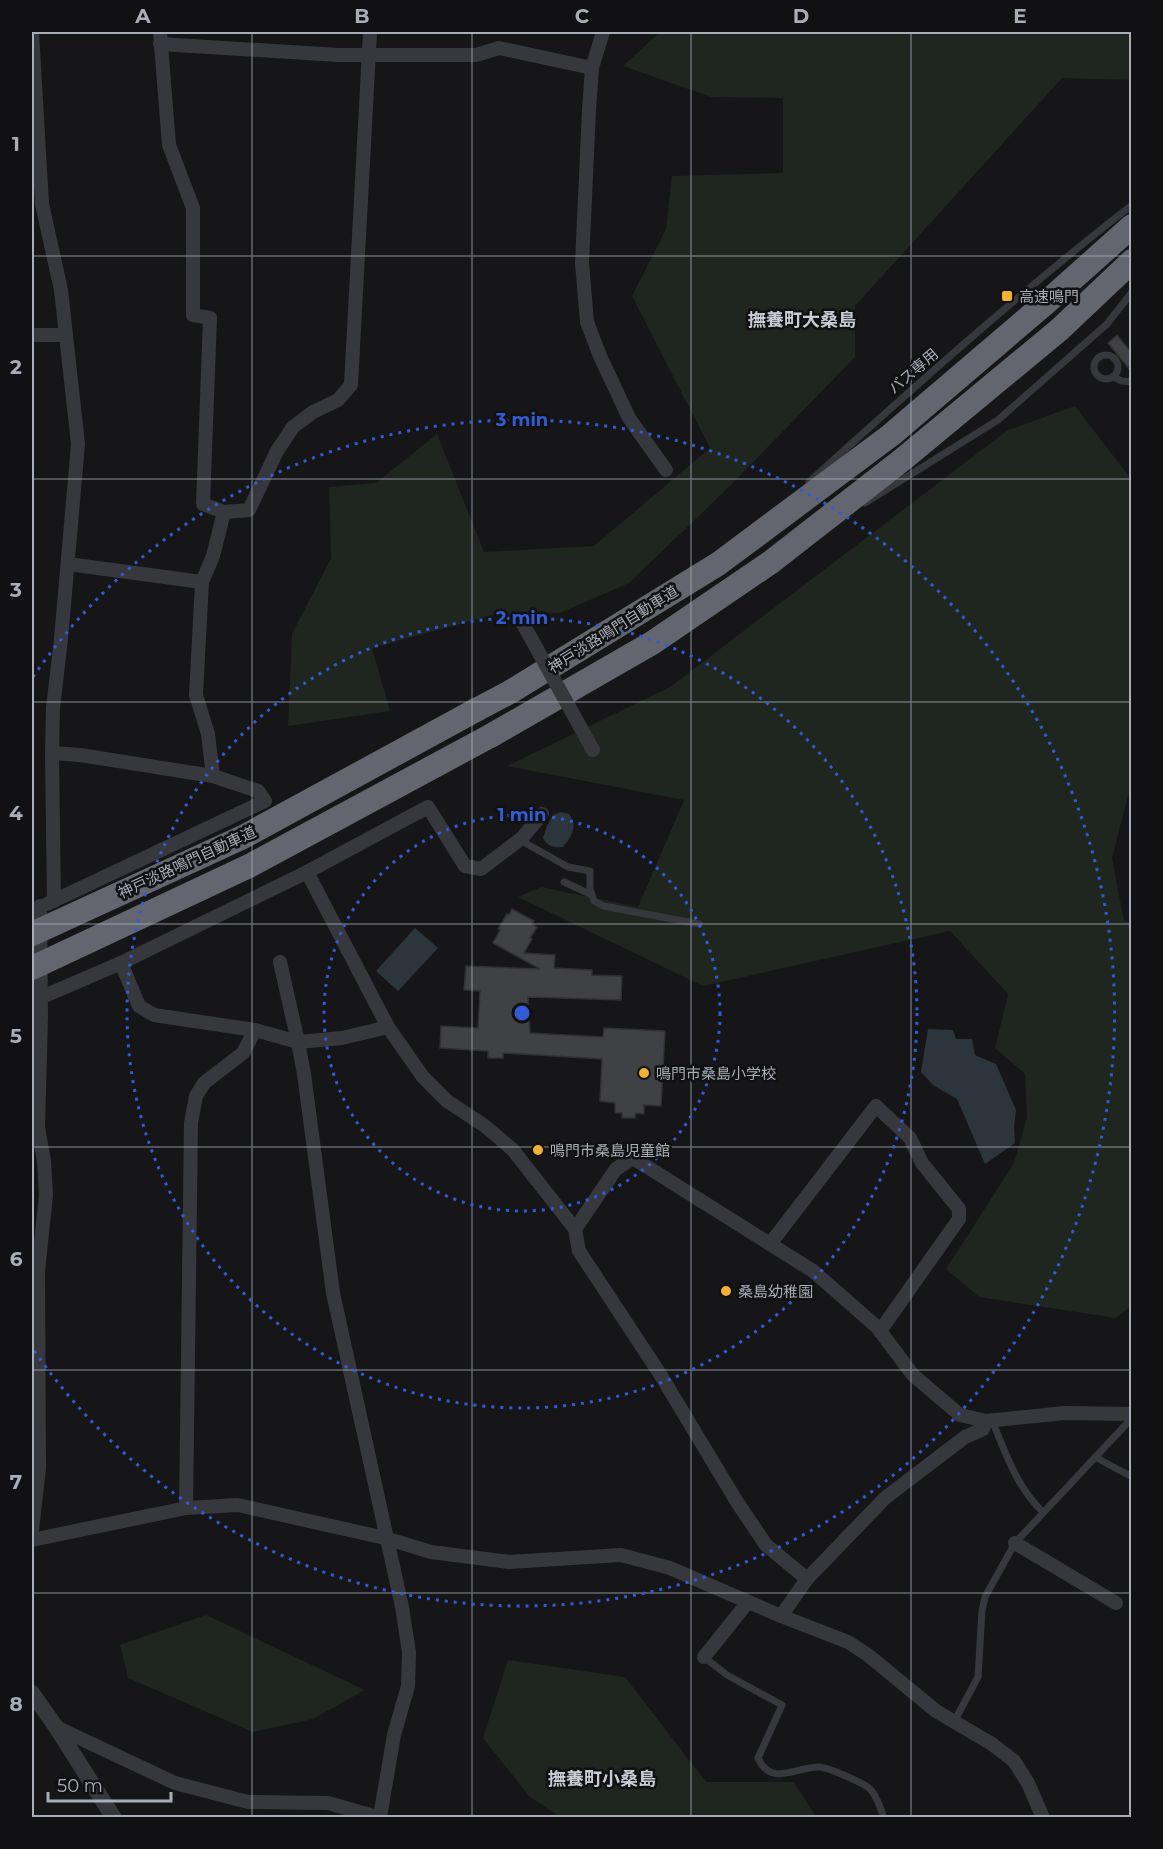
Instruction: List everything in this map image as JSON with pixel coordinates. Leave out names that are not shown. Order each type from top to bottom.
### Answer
[{"type":"highway","name":"神戸淡路鳴門自動車道","points":[[32,934],[243,837],[510,692],[718,564],[891,435],[1048,301],[1131,226]]},
{"type":"highway","name":"神戸淡路鳴門自動車道","points":[[32,968],[251,865],[492,735],[652,643],[771,562],[902,460],[1050,338],[1131,261]]},
{"type":"street","points":[[32,32],[42,204],[61,290],[78,444],[53,708],[54,901]]},
{"type":"street","points":[[370,32],[369,55],[351,385],[339,400],[313,411],[293,427],[277,451],[249,510],[224,512],[203,504],[210,318],[193,315],[192,208],[169,145],[160,38],[338,55],[369,55],[476,55],[499,48],[592,68]]},
{"type":"street","points":[[603,32],[592,68],[582,263],[587,322],[629,418],[666,470]]},
{"type":"street","points":[[32,335],[66,335]]},
{"type":"street","points":[[213,776],[208,734],[196,694],[202,582],[213,556],[224,512]]},
{"type":"street","points":[[68,564],[202,582]]},
{"type":"street","points":[[522,622],[593,750]]},
{"type":"street","points":[[32,1530],[39,1468],[38,1271],[46,1195],[44,1161],[38,1127],[36,908],[265,801],[258,791],[213,776],[80,755],[52,753]]},
{"type":"street","points":[[36,999],[121,963],[307,872],[428,807],[465,866],[481,869],[520,840],[542,814]]},
{"type":"street","points":[[307,872],[388,1027],[423,1077],[447,1101],[485,1126],[513,1150],[575,1229],[579,1251],[660,1374],[754,1528],[766,1545],[807,1579]]},
{"type":"street","points":[[56,1727],[176,1783],[248,1802],[328,1803],[380,1817],[394,1735],[408,1686],[409,1652],[402,1607],[333,1293],[298,1042],[280,962]]},
{"type":"street","points":[[121,963],[139,1006],[154,1015],[255,1030],[298,1042],[342,1038],[388,1027]]},
{"type":"street","points":[[186,1508],[191,1123],[196,1096],[204,1083],[243,1053],[255,1030]]},
{"type":"street","points":[[770,1244],[876,1106],[910,1138],[922,1163],[959,1209],[959,1219],[880,1331]]},
{"type":"street","points":[[575,1229],[616,1169],[633,1158],[813,1271],[880,1331],[913,1376],[960,1415],[989,1421],[1064,1413],[1130,1416]]},
{"type":"street","points":[[781,1616],[807,1579],[885,1498],[965,1437],[983,1430],[989,1421]]},
{"type":"street","points":[[32,1540],[186,1508],[238,1505],[385,1538],[431,1552],[509,1562],[621,1555],[670,1568],[848,1642],[868,1655],[936,1711],[992,1744],[1014,1761],[1028,1784],[1043,1818]]},
{"type":"street","points":[[1015,1543],[1116,1604]]},
{"type":"street","points":[[704,1657],[748,1602]]},
{"type":"street","points":[[32,1693],[114,1818]]},
{"type":"lane","name":"バス専用","points":[[806,484],[1060,260],[1131,205]]},
{"type":"lane","points":[[860,506],[998,420],[1107,324],[1131,292]]},
{"type":"lane","points":[[1113,377],[1122,381],[1131,381]]},
{"type":"lane","points":[[718,564],[780,508]]},
{"type":"lane","points":[[771,562],[840,519]]},
{"type":"lane","points":[[520,840],[568,867],[590,871],[590,889],[594,902],[603,906],[699,924]]},
{"type":"lane","points":[[564,882],[592,895]]},
{"type":"lane","points":[[954,1722],[978,1677],[985,1597],[1015,1543],[1130,1416]]},
{"type":"lane","points":[[989,1421],[1020,1483],[1035,1505],[1043,1512]]},
{"type":"lane","points":[[1095,1456],[1131,1477]]},
{"type":"lane","points":[[704,1657],[727,1675],[782,1705],[758,1758],[763,1768],[771,1773],[783,1773],[820,1766],[841,1774],[870,1789],[884,1818]]},
{"type":"shaded area","points":[[660,32],[1131,32],[1131,80],[1062,78],[855,306],[855,357],[730,486],[629,583],[560,613],[492,615],[372,648],[390,711],[288,726],[292,634],[331,558],[329,487],[376,483],[437,434],[484,552],[594,546],[710,448],[632,296],[666,229],[672,176],[783,173],[783,98],[711,97],[623,66]]},
{"type":"shaded area","points":[[1075,406],[1131,479],[1132,780],[1112,858],[1124,921],[1132,922],[1131,1306],[1116,1318],[979,1297],[946,1269],[1014,1163],[1027,1117],[1025,1074],[995,1048],[1008,994],[950,931],[703,986],[518,897],[541,887],[638,907],[684,800],[507,766],[670,687],[1008,430]]},
{"type":"shaded area","points":[[561,812],[569,814],[572,818],[573,831],[563,847],[554,847],[543,838],[553,815]]},
{"type":"shaded area","points":[[415,928],[438,948],[398,991],[376,971]]},
{"type":"shaded area","points":[[928,1029],[953,1030],[956,1039],[972,1039],[975,1055],[996,1064],[1016,1110],[1015,1143],[985,1164],[957,1099],[933,1085],[921,1072]]},
{"type":"shaded area","points":[[206,1615],[365,1690],[313,1719],[253,1732],[128,1678],[120,1645]]},
{"type":"shaded area","points":[[508,1660],[625,1677],[706,1782],[794,1782],[816,1817],[560,1817],[530,1797],[483,1738]]},
{"type":"building","points":[[1117,335],[1131,352],[1131,371],[1108,343]]},
{"type":"building","points":[[512,909],[534,921],[532,924],[537,927],[524,953],[555,955],[554,968],[592,970],[592,975],[622,976],[621,1000],[528,997],[530,1033],[603,1037],[604,1028],[665,1031],[661,1106],[644,1105],[644,1114],[636,1113],[635,1118],[622,1118],[622,1113],[615,1113],[615,1103],[600,1101],[602,1059],[503,1053],[503,1058],[488,1058],[488,1051],[440,1048],[441,1026],[478,1028],[480,991],[464,990],[466,966],[540,969],[493,943],[500,930],[498,929]]},
{"type":"place","name":"高速鳴門","points":[[1007,296]]},
{"type":"place","name":"鳴門市桑島小学校","points":[[644,1073]]},
{"type":"place","name":"鳴門市桑島児童館","points":[[538,1150]]},
{"type":"place","name":"桑島幼稚園","points":[[726,1291]]},
{"type":"district","name":"撫養町大桑島","points":[[802,320]]},
{"type":"district","name":"撫養町小桑島","points":[[602,1779]]}]
